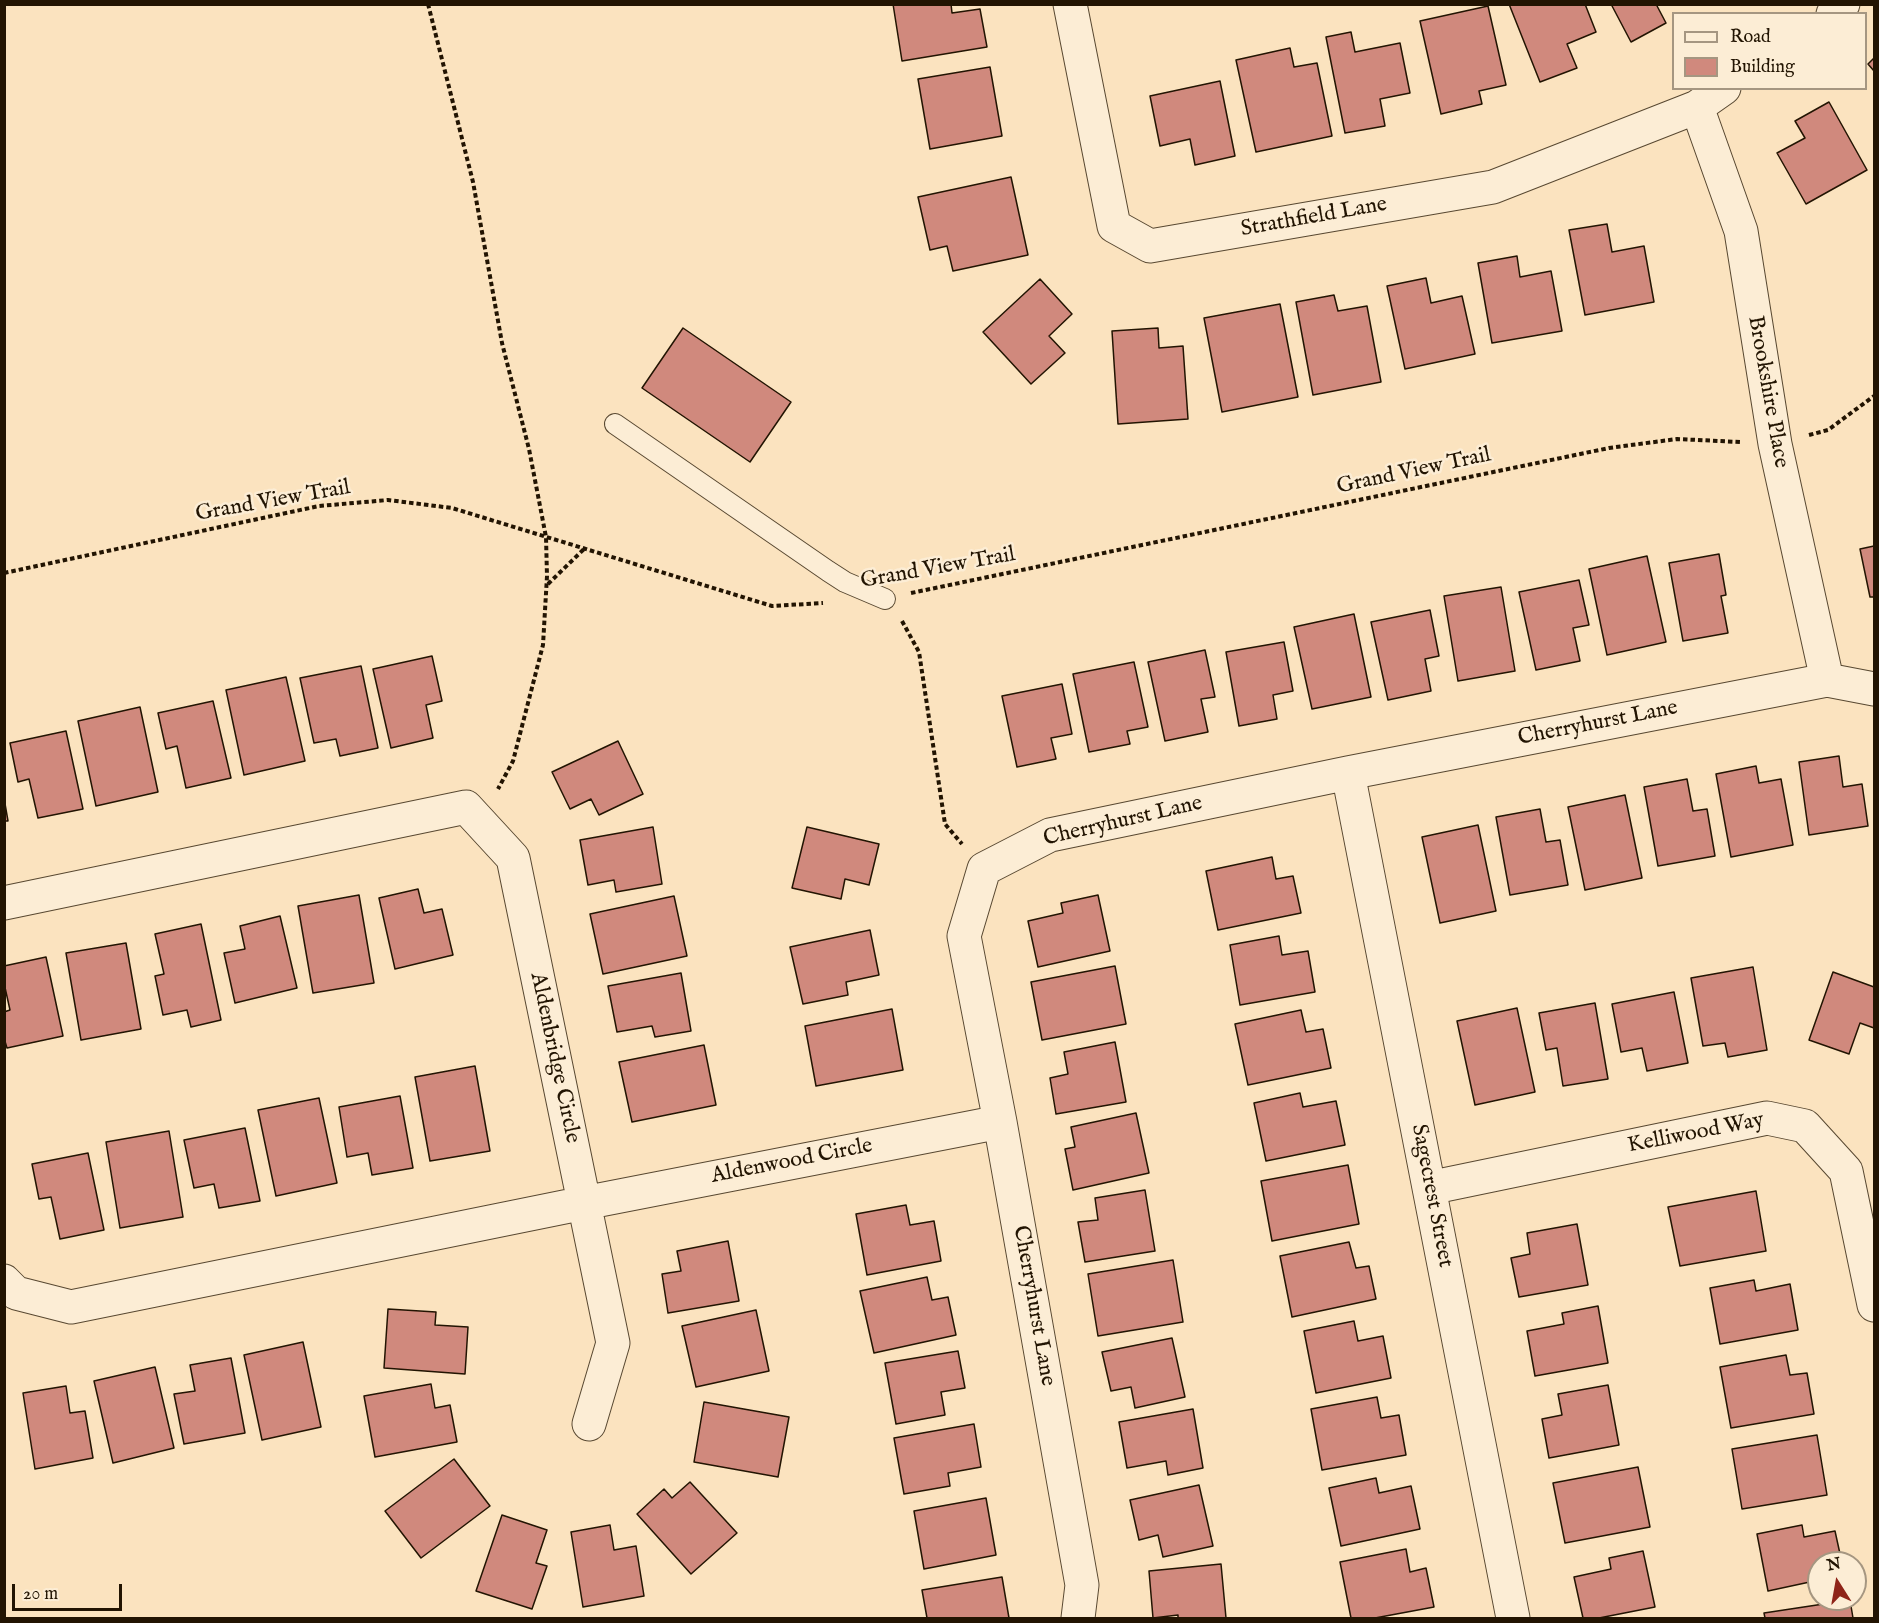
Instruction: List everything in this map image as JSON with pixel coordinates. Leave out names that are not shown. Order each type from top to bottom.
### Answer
[{"type":"street","name":"Strathfield Lane","points":[[1070,4],[1114,226],[1150,246],[1493,187],[1697,107],[1721,90]]},
{"type":"street","name":"Brookshire Place","points":[[1697,107],[1741,231],[1775,444],[1827,680]]},
{"type":"street","name":"Cherryhurst Lane","points":[[1078,1618],[1082,1585],[1000,1122],[964,936],[984,869],[1050,835],[1348,773],[1827,680],[1875,689]]},
{"type":"street","name":"Sagecrest Street","points":[[1348,773],[1513,1618]]},
{"type":"street","name":"Aldenbridge Circle","points":[[4,903],[466,807],[513,858],[613,1343],[589,1424]]},
{"type":"street","name":"Kelliwood Way","points":[[1429,1188],[1767,1118],[1805,1126],[1846,1171],[1875,1305]]},
{"type":"street","name":"Aldenwood Circle","points":[[584,1203],[1000,1122]]},
{"type":"street","points":[[4,1281],[16,1293],[71,1307],[584,1203]]},
{"type":"lane","points":[[615,424],[828,572],[885,599]]},
{"type":"path","points":[[428,4],[473,183],[502,343],[529,449],[546,537],[547,585],[543,645],[513,761],[478,820]]},
{"type":"path","name":"Grand View Trail","points":[[885,599],[1608,448],[1677,439],[1775,444],[1828,430],[1875,396]]},
{"type":"path","name":"Grand View Trail","points":[[4,573],[319,506],[388,500],[452,508],[772,606],[829,603]]},
{"type":"path","points":[[547,585],[584,549]]},
{"type":"path","points":[[885,599],[905,625],[919,652],[945,824],[984,869]]},
{"type":"building","points":[[893,4],[951,4],[952,13],[980,9],[987,47],[902,61]]},
{"type":"building","points":[[1509,4],[1585,4],[1596,32],[1567,44],[1577,68],[1540,82]]},
{"type":"building","points":[[1611,4],[1656,4],[1666,23],[1631,42]]},
{"type":"building","points":[[1488,6],[1506,85],[1479,91],[1482,104],[1441,114],[1420,21]]},
{"type":"building","points":[[1351,32],[1355,52],[1400,43],[1410,93],[1380,99],[1385,126],[1345,133],[1326,37]]},
{"type":"building","points":[[1290,48],[1294,67],[1317,63],[1332,136],[1256,152],[1236,60]]},
{"type":"building","points":[[1874,58],[1874,71],[1868,64]]},
{"type":"building","points":[[990,67],[1002,136],[930,149],[918,79]]},
{"type":"building","points":[[1220,81],[1235,156],[1195,165],[1190,139],[1160,146],[1150,96]]},
{"type":"building","points":[[1829,102],[1867,170],[1806,204],[1777,153],[1805,138],[1795,121]]},
{"type":"building","points":[[1011,177],[1028,255],[953,271],[947,246],[930,250],[918,197]]},
{"type":"building","points":[[1607,224],[1612,252],[1644,246],[1654,302],[1585,315],[1569,230]]},
{"type":"building","points":[[1517,256],[1520,277],[1551,271],[1562,331],[1492,343],[1478,263]]},
{"type":"building","points":[[1426,278],[1431,303],[1462,296],[1475,354],[1405,369],[1387,286]]},
{"type":"building","points":[[1040,279],[1072,314],[1049,336],[1065,353],[1031,384],[983,332]]},
{"type":"building","points":[[1334,295],[1338,311],[1367,306],[1381,382],[1313,395],[1296,302]]},
{"type":"building","points":[[1280,304],[1298,397],[1222,412],[1204,318]]},
{"type":"building","points":[[683,328],[791,402],[750,462],[642,388]]},
{"type":"building","points":[[1158,328],[1159,348],[1183,346],[1188,419],[1118,424],[1112,331]]},
{"type":"building","points":[[1874,546],[1874,597],[1870,597],[1860,549]]},
{"type":"building","points":[[1719,554],[1726,595],[1721,596],[1728,633],[1683,641],[1669,563]]},
{"type":"building","points":[[1647,556],[1666,642],[1607,655],[1589,569]]},
{"type":"building","points":[[1579,580],[1589,625],[1573,628],[1580,661],[1536,670],[1519,592]]},
{"type":"building","points":[[1501,587],[1515,671],[1458,681],[1444,596]]},
{"type":"building","points":[[1430,610],[1439,656],[1425,659],[1431,691],[1388,700],[1371,622]]},
{"type":"building","points":[[1354,614],[1371,697],[1312,709],[1294,627]]},
{"type":"building","points":[[1284,642],[1293,691],[1273,695],[1277,719],[1239,726],[1226,652]]},
{"type":"building","points":[[1205,650],[1215,697],[1201,699],[1208,732],[1165,741],[1148,662]]},
{"type":"building","points":[[432,656],[442,701],[426,705],[433,738],[391,748],[373,669]]},
{"type":"building","points":[[1134,662],[1148,727],[1127,731],[1130,744],[1089,752],[1073,674]]},
{"type":"building","points":[[361,666],[378,748],[340,756],[336,739],[314,743],[300,678]]},
{"type":"building","points":[[286,677],[305,761],[244,775],[226,690]]},
{"type":"building","points":[[1062,684],[1072,734],[1051,738],[1056,759],[1017,767],[1002,696]]},
{"type":"building","points":[[213,701],[231,778],[186,788],[177,746],[166,749],[158,713]]},
{"type":"building","points":[[140,707],[158,792],[96,806],[78,721]]},
{"type":"building","points":[[66,731],[83,809],[38,818],[29,779],[18,782],[10,743]]},
{"type":"building","points":[[618,741],[643,794],[599,815],[591,799],[570,809],[552,772]]},
{"type":"building","points":[[1839,756],[1843,787],[1862,784],[1868,826],[1809,835],[1799,762]]},
{"type":"building","points":[[1756,766],[1759,783],[1781,779],[1793,845],[1731,857],[1716,774]]},
{"type":"building","points":[[1687,779],[1693,811],[1707,809],[1715,856],[1658,866],[1644,787]]},
{"type":"building","points":[[1625,795],[1642,878],[1585,890],[1568,807]]},
{"type":"building","points":[[4,798],[8,821],[4,821]]},
{"type":"building","points":[[1540,809],[1546,842],[1560,840],[1568,885],[1510,895],[1496,817]]},
{"type":"building","points":[[1478,825],[1496,911],[1440,923],[1422,837]]},
{"type":"building","points":[[653,827],[662,884],[616,892],[614,880],[588,885],[580,840]]},
{"type":"building","points":[[807,827],[879,844],[869,885],[845,879],[841,899],[792,888]]},
{"type":"building","points":[[1272,857],[1276,879],[1293,876],[1301,913],[1218,930],[1206,871]]},
{"type":"building","points":[[418,889],[424,913],[442,909],[453,955],[395,969],[379,898]]},
{"type":"building","points":[[359,895],[374,983],[313,993],[298,906]]},
{"type":"building","points":[[1098,895],[1110,951],[1038,967],[1028,921],[1063,913],[1061,903]]},
{"type":"building","points":[[674,896],[687,956],[603,974],[590,914]]},
{"type":"building","points":[[280,916],[297,988],[235,1003],[224,953],[245,949],[240,926]]},
{"type":"building","points":[[201,924],[221,1020],[191,1027],[187,1010],[163,1015],[155,976],[164,974],[155,934]]},
{"type":"building","points":[[870,930],[879,975],[846,982],[848,995],[803,1004],[790,947]]},
{"type":"building","points":[[1279,936],[1282,955],[1308,951],[1315,992],[1240,1005],[1230,945]]},
{"type":"building","points":[[126,943],[141,1029],[81,1040],[66,953]]},
{"type":"building","points":[[46,957],[63,1036],[7,1048],[4,1038],[4,1012],[10,1010],[4,983],[4,966]]},
{"type":"building","points":[[1115,966],[1126,1024],[1042,1040],[1031,982]]},
{"type":"building","points":[[1753,967],[1767,1050],[1728,1057],[1725,1043],[1703,1046],[1691,978]]},
{"type":"building","points":[[1833,972],[1874,987],[1874,1028],[1860,1023],[1849,1054],[1809,1040]]},
{"type":"building","points":[[681,973],[691,1031],[655,1037],[652,1026],[617,1032],[608,986]]},
{"type":"building","points":[[1674,992],[1688,1063],[1647,1071],[1642,1048],[1621,1052],[1612,1004]]},
{"type":"building","points":[[1595,1003],[1608,1079],[1563,1086],[1557,1048],[1546,1050],[1539,1013]]},
{"type":"building","points":[[1517,1008],[1535,1092],[1475,1105],[1457,1021]]},
{"type":"building","points":[[892,1009],[903,1070],[816,1086],[805,1026]]},
{"type":"building","points":[[1301,1010],[1306,1032],[1323,1029],[1331,1068],[1248,1085],[1235,1024]]},
{"type":"building","points":[[1115,1042],[1126,1102],[1056,1114],[1050,1078],[1068,1074],[1064,1052]]},
{"type":"building","points":[[704,1045],[716,1105],[632,1122],[619,1062]]},
{"type":"building","points":[[475,1066],[490,1151],[430,1161],[415,1077]]},
{"type":"building","points":[[1300,1093],[1303,1107],[1336,1101],[1345,1145],[1266,1161],[1254,1103]]},
{"type":"building","points":[[400,1096],[413,1168],[372,1175],[368,1153],[347,1157],[339,1107]]},
{"type":"building","points":[[319,1098],[337,1183],[276,1196],[258,1110]]},
{"type":"building","points":[[1136,1113],[1149,1173],[1073,1190],[1065,1149],[1075,1147],[1071,1127]]},
{"type":"building","points":[[245,1128],[260,1201],[219,1208],[214,1184],[194,1188],[184,1140]]},
{"type":"building","points":[[169,1131],[183,1217],[120,1228],[106,1142]]},
{"type":"building","points":[[88,1153],[104,1230],[60,1239],[51,1197],[39,1199],[32,1164]]},
{"type":"building","points":[[1348,1165],[1359,1224],[1272,1241],[1261,1181]]},
{"type":"building","points":[[1145,1190],[1155,1251],[1085,1262],[1078,1222],[1098,1220],[1095,1198]]},
{"type":"building","points":[[1756,1191],[1766,1251],[1680,1266],[1668,1207]]},
{"type":"building","points":[[906,1205],[910,1225],[934,1221],[941,1261],[867,1275],[856,1214]]},
{"type":"building","points":[[1577,1224],[1588,1285],[1519,1297],[1511,1258],[1530,1254],[1527,1233]]},
{"type":"building","points":[[728,1241],[739,1301],[668,1313],[662,1274],[681,1271],[677,1251]]},
{"type":"building","points":[[1349,1242],[1356,1268],[1369,1266],[1376,1299],[1292,1317],[1280,1256]]},
{"type":"building","points":[[1173,1260],[1183,1322],[1098,1336],[1088,1274]]},
{"type":"building","points":[[927,1277],[932,1300],[948,1297],[956,1335],[874,1353],[860,1291]]},
{"type":"building","points":[[1754,1280],[1756,1291],[1790,1284],[1798,1330],[1720,1344],[1710,1288]]},
{"type":"building","points":[[1598,1306],[1608,1363],[1535,1376],[1527,1331],[1564,1324],[1562,1313]]},
{"type":"building","points":[[388,1309],[436,1312],[435,1325],[468,1327],[465,1374],[384,1368]]},
{"type":"building","points":[[756,1310],[769,1371],[696,1387],[682,1326]]},
{"type":"building","points":[[1354,1321],[1358,1341],[1383,1336],[1391,1378],[1316,1393],[1304,1331]]},
{"type":"building","points":[[1172,1338],[1185,1397],[1135,1408],[1131,1387],[1111,1391],[1102,1352]]},
{"type":"building","points":[[303,1342],[321,1427],[262,1440],[244,1355]]},
{"type":"building","points":[[958,1351],[965,1388],[941,1392],[945,1415],[896,1424],[885,1363]]},
{"type":"building","points":[[1786,1355],[1790,1375],[1807,1373],[1814,1414],[1731,1428],[1720,1367]]},
{"type":"building","points":[[231,1358],[245,1433],[184,1444],[174,1394],[195,1391],[190,1365]]},
{"type":"building","points":[[155,1367],[174,1448],[113,1463],[94,1381]]},
{"type":"building","points":[[431,1384],[435,1408],[450,1405],[457,1442],[375,1457],[364,1396]]},
{"type":"building","points":[[1608,1385],[1619,1445],[1549,1458],[1542,1419],[1562,1415],[1558,1394]]},
{"type":"building","points":[[66,1386],[70,1413],[85,1411],[93,1458],[35,1469],[23,1393]]},
{"type":"building","points":[[1377,1397],[1381,1418],[1399,1415],[1406,1455],[1322,1470],[1311,1409]]},
{"type":"building","points":[[704,1402],[789,1417],[778,1477],[694,1462]]},
{"type":"building","points":[[1193,1409],[1203,1468],[1168,1475],[1166,1461],[1127,1468],[1119,1422]]},
{"type":"building","points":[[974,1424],[981,1467],[948,1473],[950,1486],[904,1494],[894,1438]]},
{"type":"building","points":[[1817,1435],[1827,1495],[1742,1509],[1732,1449]]},
{"type":"building","points":[[454,1459],[490,1506],[421,1558],[385,1511]]},
{"type":"building","points":[[1638,1467],[1650,1527],[1565,1543],[1553,1483]]},
{"type":"building","points":[[1376,1478],[1379,1493],[1411,1486],[1420,1529],[1341,1546],[1329,1488]]},
{"type":"building","points":[[690,1482],[737,1533],[691,1574],[637,1514],[664,1489],[672,1498]]},
{"type":"building","points":[[1199,1485],[1213,1546],[1163,1557],[1158,1535],[1139,1540],[1130,1500]]},
{"type":"building","points":[[986,1498],[996,1555],[924,1569],[914,1511]]},
{"type":"building","points":[[502,1515],[547,1530],[536,1563],[547,1566],[532,1609],[476,1591]]},
{"type":"building","points":[[610,1525],[614,1550],[636,1546],[644,1596],[583,1607],[571,1532]]},
{"type":"building","points":[[1802,1525],[1804,1537],[1835,1531],[1839,1551],[1807,1551],[1807,1583],[1768,1591],[1757,1534]]},
{"type":"building","points":[[1406,1549],[1410,1572],[1426,1568],[1434,1607],[1375,1618],[1351,1618],[1340,1562]]},
{"type":"building","points":[[1643,1551],[1655,1607],[1599,1618],[1583,1618],[1574,1577],[1611,1569],[1609,1558]]},
{"type":"building","points":[[1221,1564],[1226,1618],[1178,1618],[1178,1615],[1153,1618],[1149,1571]]},
{"type":"building","points":[[1002,1577],[1009,1618],[927,1618],[922,1590]]},
{"type":"building","points":[[1807,1606],[1807,1611],[1852,1611],[1853,1618],[1765,1618],[1764,1613]]}]
